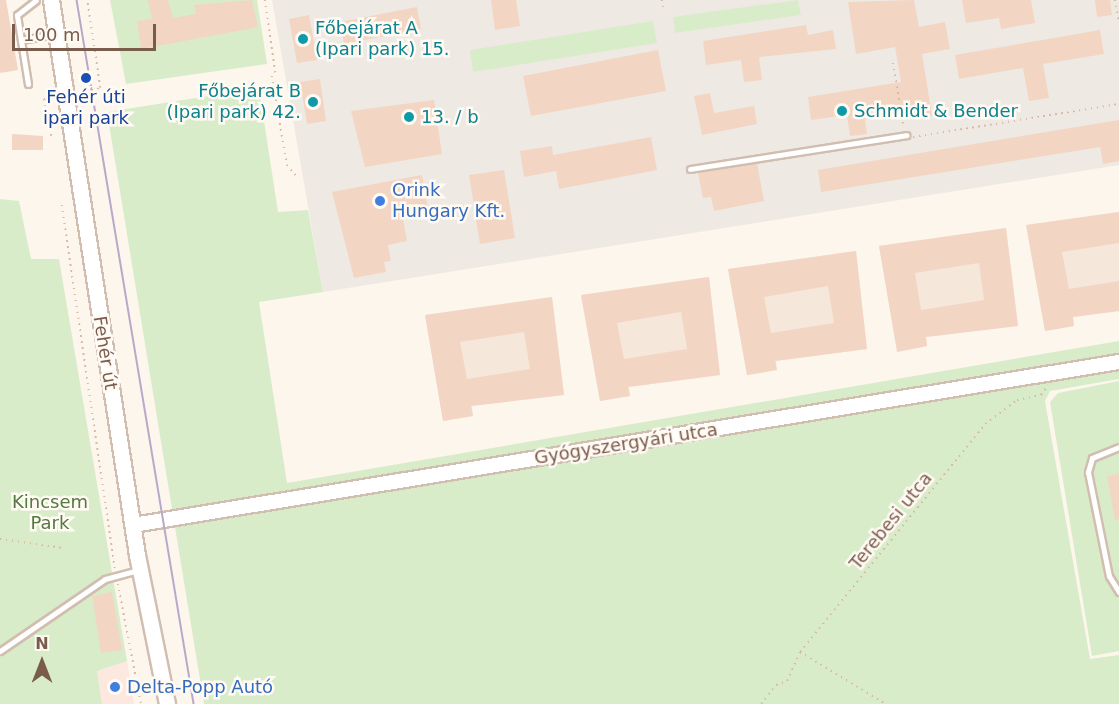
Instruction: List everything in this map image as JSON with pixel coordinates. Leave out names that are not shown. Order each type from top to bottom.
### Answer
[{"type":"main road","name":"Fehér út","points":[[51,0],[139,570],[167,704]]},
{"type":"street","name":"Gyógyszergyári utca","points":[[133,525],[1119,362]]},
{"type":"lane","points":[[28,84],[17,15],[36,0]]},
{"type":"lane","points":[[21,40],[55,34]]},
{"type":"lane","points":[[690,169],[906,135]]},
{"type":"lane","points":[[1119,447],[1092,458],[1088,472],[1108,576],[1119,592]]},
{"type":"lane","points":[[0,651],[116,574],[139,570]]},
{"type":"path","points":[[51,136],[44,99],[100,88],[87,0]]},
{"type":"path","points":[[265,0],[276,75]]},
{"type":"path","points":[[662,0],[664,12]]},
{"type":"path","points":[[1115,0],[1119,22]]},
{"type":"path","points":[[893,63],[906,135],[1119,104]]},
{"type":"path","points":[[272,76],[286,165],[298,178]]},
{"type":"path","points":[[100,113],[102,125]]},
{"type":"path","points":[[62,205],[116,574],[141,704]]},
{"type":"path","name":"Terebesi utca","points":[[761,704],[776,685],[787,681],[800,652],[985,424],[1017,400],[1041,395],[1059,372]]},
{"type":"path","points":[[0,539],[64,548]]},
{"type":"path","points":[[800,652],[886,704]]},
{"type":"shaded area","points":[[272,0],[1119,0],[1119,165],[323,292]]},
{"type":"shaded area","points":[[1119,212],[1119,311],[1073,317],[1074,326],[1045,331],[1026,225]]},
{"type":"shaded area","points":[[1006,228],[1018,326],[926,337],[927,346],[898,352],[879,246]]},
{"type":"shaded area","points":[[856,251],[867,349],[776,361],[777,370],[747,375],[728,269]]},
{"type":"shaded area","points":[[709,277],[720,375],[629,387],[630,396],[600,401],[581,295]]},
{"type":"shaded area","points":[[552,297],[564,395],[472,406],[473,416],[443,421],[425,315]]},
{"type":"shaded area","name":"Delta-Popp Autó","points":[[127,661],[134,704],[102,704],[97,671]]},
{"type":"green space","points":[[110,0],[257,0],[267,64],[126,84]]},
{"type":"green space","points":[[798,0],[801,15],[675,33],[673,17]]},
{"type":"green space","points":[[653,21],[657,43],[473,72],[470,50]]},
{"type":"green space","points":[[259,88],[278,212],[308,210],[323,292],[259,302],[287,483],[1119,341],[1119,379],[1050,391],[1045,401],[1090,659],[1119,655],[1119,704],[204,704],[107,112]]},
{"type":"green space","name":"Kincsem Park","points":[[0,199],[19,201],[31,259],[59,259],[127,661],[97,671],[102,704],[0,704]]},
{"type":"green space","points":[[1119,381],[1119,651],[1092,656],[1050,402],[1058,393]]},
{"type":"building","points":[[0,0],[6,0],[18,70],[0,73]]},
{"type":"building","points":[[148,0],[168,0],[173,18],[196,14],[194,5],[252,0],[258,27],[141,49],[137,21],[152,19]]},
{"type":"building","points":[[491,0],[516,0],[520,26],[495,30]]},
{"type":"building","points":[[914,0],[919,27],[945,22],[950,49],[922,54],[932,116],[886,120],[884,109],[864,112],[867,134],[850,136],[847,115],[811,120],[808,97],[901,82],[895,47],[856,54],[848,2]]},
{"type":"building","points":[[962,0],[1031,0],[1035,23],[1001,29],[999,18],[966,23]]},
{"type":"building","points":[[1095,0],[1110,0],[1112,15],[1097,17]]},
{"type":"building","points":[[417,7],[421,29],[344,44],[340,22]]},
{"type":"building","name":"Főbejárat A (Ipari park) 15.","points":[[309,15],[317,60],[297,63],[289,19]]},
{"type":"building","points":[[806,25],[808,35],[833,30],[836,49],[759,57],[762,80],[744,82],[741,60],[706,65],[703,41]]},
{"type":"building","points":[[1100,30],[1104,54],[1043,64],[1049,98],[1029,101],[1023,68],[959,79],[955,55]]},
{"type":"building","points":[[658,50],[666,91],[531,116],[523,76]]},
{"type":"building","name":"Főbejárat B (Ipari park) 42.","points":[[320,79],[326,121],[307,124],[300,82]]},
{"type":"building","points":[[710,93],[714,113],[754,106],[757,124],[702,135],[694,96]]},
{"type":"building","points":[[434,100],[442,154],[365,167],[351,111]]},
{"type":"building","points":[[1119,120],[1119,161],[1103,164],[1100,147],[821,192],[818,170]]},
{"type":"building","points":[[12,134],[43,136],[43,150],[12,150]]},
{"type":"building","points":[[651,137],[657,170],[559,189],[556,171],[524,177],[520,151],[552,146],[553,155]]},
{"type":"building","points":[[757,163],[764,201],[714,211],[711,197],[703,198],[698,173]]},
{"type":"building","points":[[504,170],[515,238],[480,244],[469,175]]},
{"type":"building","points":[[422,175],[428,209],[402,214],[407,241],[388,245],[391,261],[384,262],[386,272],[354,278],[332,192]]},
{"type":"building","points":[[1119,212],[1119,243],[1062,252],[1069,289],[1119,281],[1119,311],[1073,317],[1074,326],[1045,331],[1026,225]]},
{"type":"building","points":[[1006,228],[1018,326],[926,337],[927,346],[897,352],[879,246]],"holes":[[[979,263],[984,300],[921,310],[915,273]]]},
{"type":"building","points":[[856,251],[867,349],[775,361],[777,370],[747,375],[728,269]],"holes":[[[828,286],[834,323],[771,333],[764,297]]]},
{"type":"building","points":[[709,277],[720,375],[628,387],[630,396],[600,401],[581,295]],"holes":[[[681,312],[687,349],[624,359],[617,323]]]},
{"type":"building","points":[[552,297],[564,395],[471,406],[473,416],[443,421],[425,315]],"holes":[[[524,332],[530,369],[467,379],[460,342]]]},
{"type":"building","points":[[1119,474],[1119,520],[1115,520],[1107,476]]},
{"type":"building","points":[[112,592],[122,650],[101,653],[92,596]]},
{"type":"tram line","points":[[77,0],[194,704]]},
{"type":"place","name":"Főbejárat A (Ipari park) 15.","points":[[303,39]]},
{"type":"place","name":"Fehér úti ipari park","points":[[86,78]]},
{"type":"place","name":"Főbejárat B (Ipari park) 42.","points":[[313,102]]},
{"type":"place","name":"Schmidt & Bender","points":[[842,111]]},
{"type":"place","name":"13. / b","points":[[409,117]]},
{"type":"place","name":"Orink Hungary Kft.","points":[[380,201]]},
{"type":"place","name":"Delta-Popp Autó","points":[[115,687]]}]
